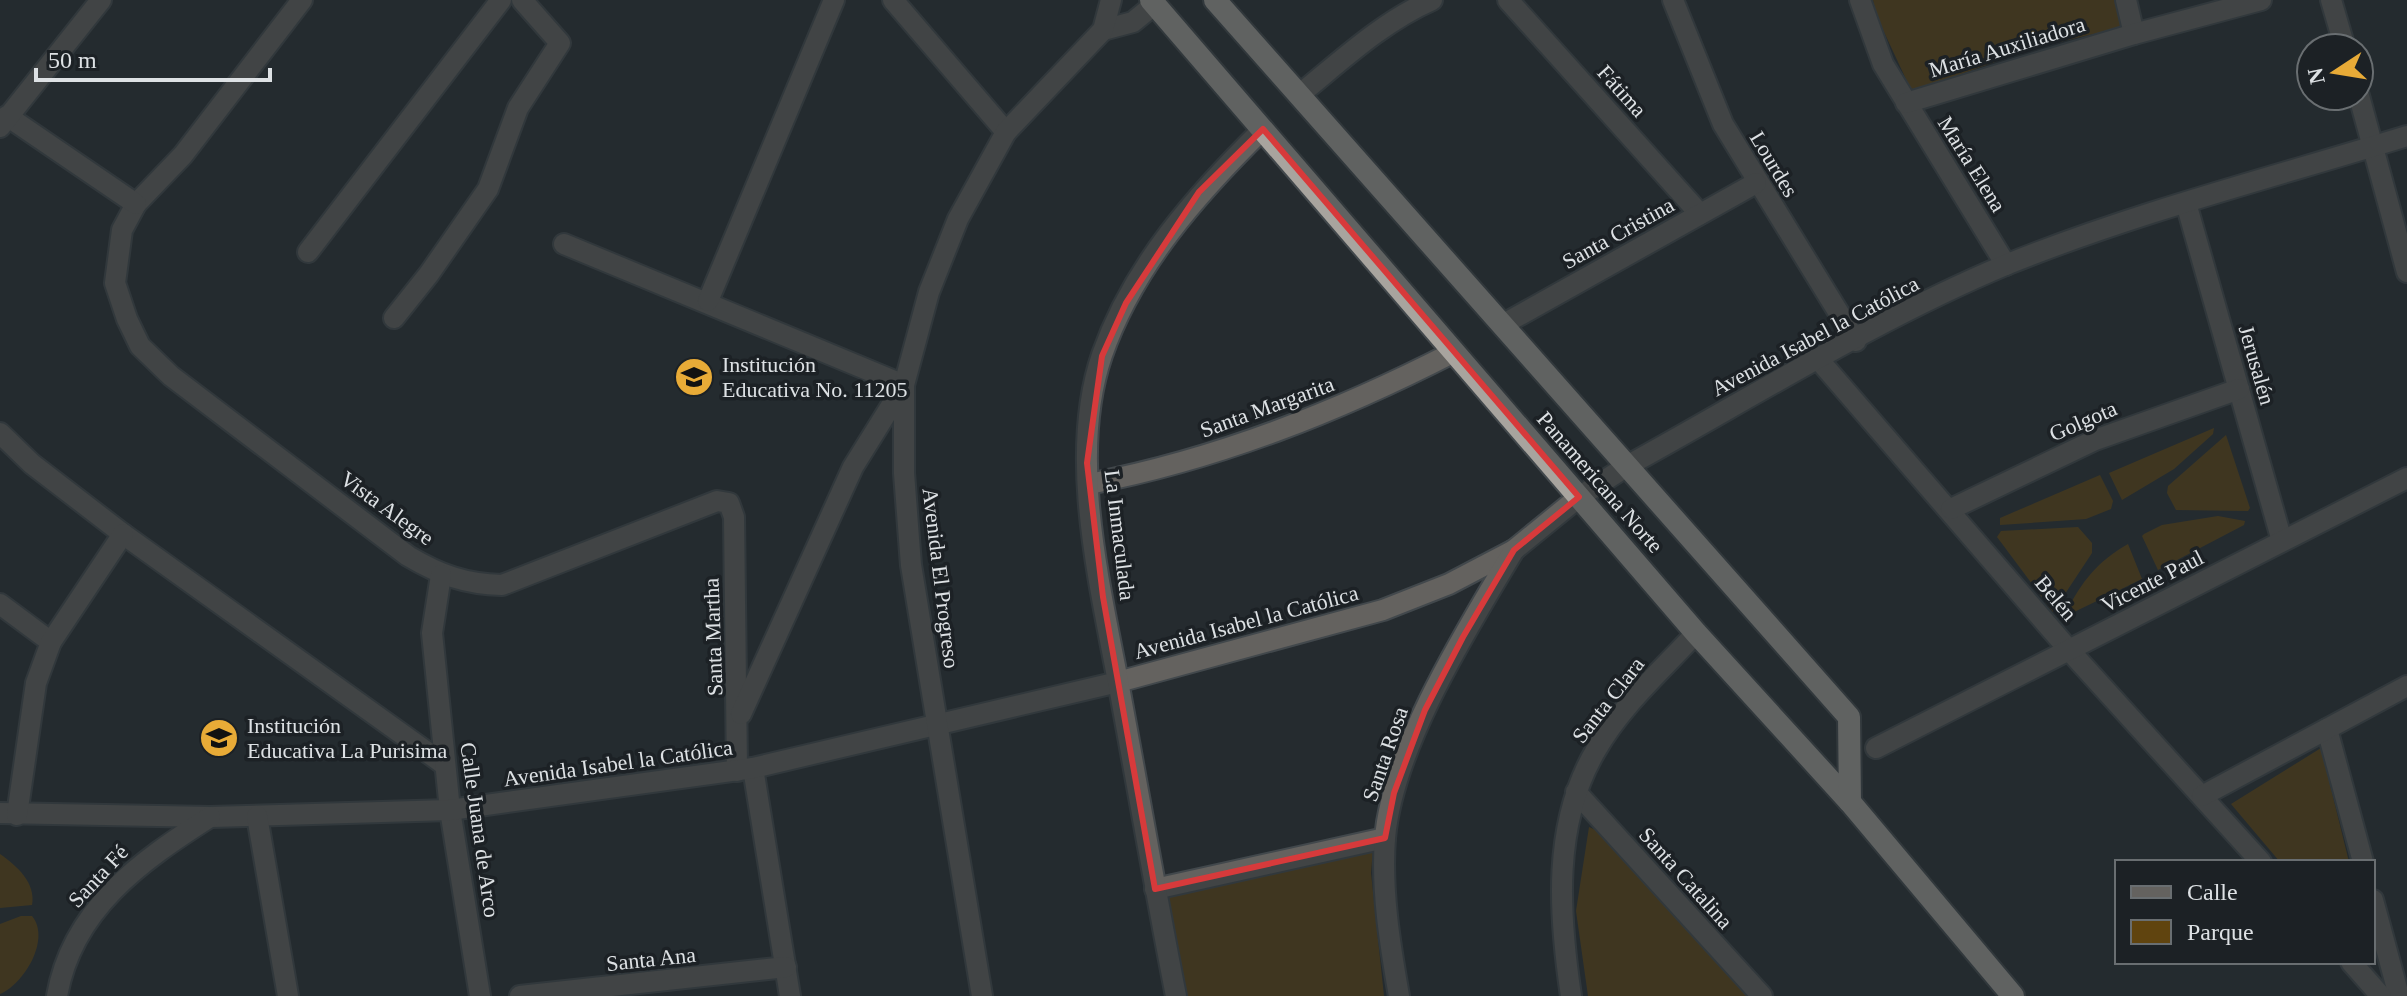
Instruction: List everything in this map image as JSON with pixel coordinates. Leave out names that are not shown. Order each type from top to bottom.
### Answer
[{"type":"highway","name":"Panamericana Norte","points":[[1215,0],[1849,717],[1850,802]]},
{"type":"highway","name":"Panamericana Norte","points":[[1153,2],[1696,633],[1850,802],[2013,996]]},
{"type":"street","points":[[101,0],[3,121],[136,204],[183,155],[302,0]]},
{"type":"street","points":[[308,252],[501,0]]},
{"type":"street","points":[[394,318],[488,189],[518,108],[560,43],[522,0]]},
{"type":"street","points":[[708,301],[834,0]]},
{"type":"street","points":[[893,0],[1006,132]]},
{"type":"street","name":"Avenida El Progreso","points":[[982,996],[911,565],[904,473],[904,385],[929,292],[958,219],[1006,132],[1103,30],[1111,0]]},
{"type":"street","points":[[1299,95],[1376,33],[1408,11],[1432,0]]},
{"type":"street","name":"Fátima","points":[[1508,0],[1700,214]]},
{"type":"street","name":"Lourdes","points":[[1673,0],[1723,124],[1756,183],[1856,341]]},
{"type":"street","name":"María Elena","points":[[1860,0],[1883,64],[2006,265]]},
{"type":"street","points":[[2126,0],[2134,34]]},
{"type":"street","name":"María Auxiliadora","points":[[1906,103],[2134,34],[2261,0]]},
{"type":"street","points":[[2331,0],[2340,32]]},
{"type":"street","name":"Avenida El Progreso","points":[[1103,30],[1133,22],[1153,2]]},
{"type":"street","points":[[2363,112],[2407,272]]},
{"type":"street","name":"La Inmaculada","points":[[1176,996],[1118,682],[1089,484],[1090,410],[1102,356],[1126,303],[1199,192],[1263,129]]},
{"type":"street","name":"Avenida Isabel la Católica","points":[[9,814],[210,817],[450,810],[745,769],[1118,682],[1383,610],[1449,584],[1514,550],[1579,497],[1627,466],[1819,360],[2006,265],[2186,203],[2407,136]]},
{"type":"street","name":"Santa Cristina","points":[[1502,325],[1756,183]]},
{"type":"street","name":"Jerusalén","points":[[2186,203],[2282,541]]},
{"type":"street","name":"Vista Alegre","points":[[136,204],[122,230],[116,257],[115,283],[140,346],[171,376],[408,556],[441,575],[470,584],[502,585],[717,501],[729,503]]},
{"type":"street","points":[[564,244],[708,301],[904,385],[853,467],[739,718]]},
{"type":"street","name":"Santa Margarita","points":[[1089,484],[1155,470],[1291,428],[1454,352]]},
{"type":"street","name":"Belén","points":[[1819,360],[1951,509],[2069,650],[2259,860]]},
{"type":"street","name":"Golgota","points":[[1951,509],[2095,440],[2239,389]]},
{"type":"street","points":[[0,433],[32,464],[123,534],[445,765]]},
{"type":"street","name":"Vicente Paul","points":[[1876,748],[2407,478]]},
{"type":"street","name":"Santa Martha","points":[[729,503],[734,517],[739,718],[745,769],[790,996]]},
{"type":"street","points":[[9,814],[36,683],[51,642],[123,534]]},
{"type":"street","name":"Santa Rosa","points":[[1399,996],[1386,896],[1385,838],[1394,793],[1425,710],[1514,550]]},
{"type":"street","name":"Calle Juana de Arco","points":[[441,575],[432,633],[450,810],[480,996]]},
{"type":"street","points":[[0,604],[51,642]]},
{"type":"street","name":"Santa Clara","points":[[1571,996],[1561,895],[1564,849],[1576,792],[1605,737],[1632,702],[1696,633]]},
{"type":"street","points":[[2202,796],[2407,686]]},
{"type":"street","points":[[2327,729],[2362,860]]},
{"type":"street","name":"Santa Catalina","points":[[1576,792],[1762,996]]},
{"type":"street","points":[[257,816],[288,996]]},
{"type":"street","name":"Santa Fé","points":[[57,996],[75,938],[109,892],[149,856],[210,817]]},
{"type":"street","points":[[1155,889],[1385,838]]},
{"type":"street","points":[[2375,907],[2399,996]]},
{"type":"street","points":[[2353,964],[2381,996]]},
{"type":"street","name":"Santa Ana","points":[[520,996],[668,989],[786,967]]},
{"type":"highlighted area","points":[[1263,129],[1579,497],[1514,550],[1463,637],[1425,710],[1394,793],[1385,838],[1155,889],[1103,597],[1087,463],[1102,356],[1126,303],[1199,192]]},
{"type":"green space","points":[[1873,0],[2117,0],[2124,27],[2033,48],[1912,92],[1877,17]]},
{"type":"green space","points":[[2214,428],[2213,434],[2174,469],[2122,500],[2109,473]]},
{"type":"green space","points":[[2226,435],[2250,508],[2248,511],[2176,510],[2167,493],[2168,486]]},
{"type":"green space","points":[[2100,475],[2113,501],[2111,509],[2086,519],[2000,525],[2000,518]]},
{"type":"green space","points":[[2218,516],[2245,521],[2244,525],[2158,570],[2142,536],[2144,534],[2162,525]]},
{"type":"green space","points":[[2078,527],[2092,543],[2092,553],[2053,612],[1997,537],[2001,531]]},
{"type":"green space","points":[[2128,544],[2142,579],[2068,615],[2066,612],[2085,581],[2108,557]]},
{"type":"green space","points":[[2321,748],[2349,860],[2278,860],[2231,804]]},
{"type":"green space","points":[[1589,827],[1602,833],[1748,996],[1588,996],[1576,911]]},
{"type":"green space","points":[[1373,848],[1371,873],[1384,996],[1187,996],[1168,897]]},
{"type":"green space","points":[[0,854],[28,882],[32,905],[0,908]]},
{"type":"green space","points":[[21,916],[32,916],[37,926],[37,948],[18,981],[0,994],[0,924]]},
{"type":"place","name":"Institución Educativa No. 11205","points":[[694,377]]},
{"type":"place","name":"Institución Educativa La Purisima","points":[[219,738]]}]
